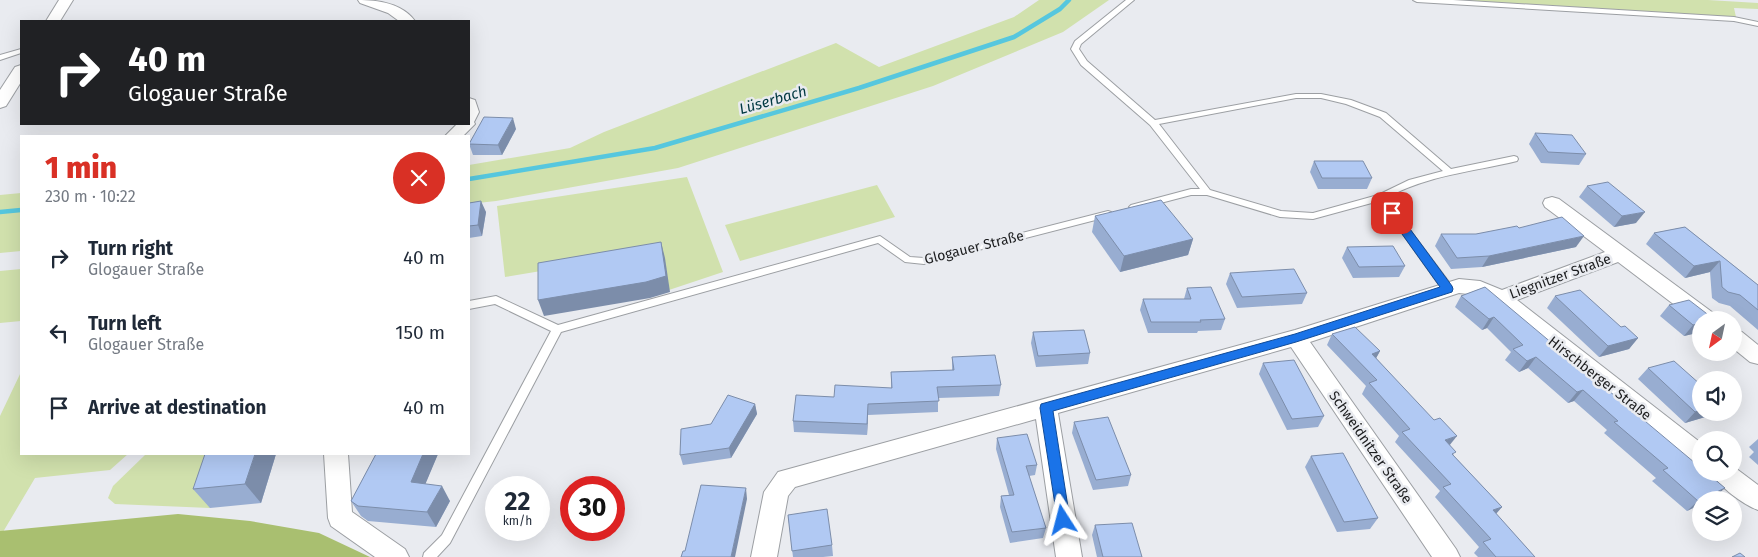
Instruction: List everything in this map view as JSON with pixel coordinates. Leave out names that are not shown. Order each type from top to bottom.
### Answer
[{"type":"street","points":[[54,20],[66,0]]},
{"type":"street","points":[[365,0],[393,10],[407,20]]},
{"type":"street","points":[[0,103],[20,72]]},
{"type":"street","points":[[454,135],[465,125]]},
{"type":"street","name":"Liegnitzer Straße","points":[[1552,203],[1697,311]]},
{"type":"street","name":"Liegnitzer Straße","points":[[1500,298],[1619,254]]},
{"type":"street","points":[[764,557],[776,492],[787,479],[1296,338],[1459,286],[1480,288],[1500,298]]},
{"type":"street","name":"Hirschberger Straße","points":[[1500,298],[1692,449]]},
{"type":"street","name":"Schweidnitzer Straße","points":[[1296,338],[1446,557]]},
{"type":"street","points":[[1742,344],[1758,356]]},
{"type":"street","points":[[1046,408],[1068,557]]},
{"type":"street","points":[[336,455],[340,518],[396,557]]},
{"type":"street","points":[[1735,481],[1758,499]]},
{"type":"lane","points":[[1130,0],[1078,43],[1075,49],[1084,63],[1153,123],[1207,192]]},
{"type":"lane","points":[[1417,0],[1734,19],[1758,24]]},
{"type":"lane","points":[[0,58],[20,51]]},
{"type":"lane","points":[[1153,123],[1296,96],[1320,96],[1348,102],[1383,115],[1451,172]]},
{"type":"lane","name":"Glogauer Straße","points":[[557,329],[880,239],[908,260],[924,261],[1191,192],[1207,192],[1225,196],[1280,214],[1313,216],[1381,197],[1398,187],[1430,176],[1514,159]]},
{"type":"lane","points":[[1381,197],[1448,289]]},
{"type":"lane","points":[[429,557],[446,540],[557,329],[496,300],[470,305]]},
{"type":"green space","points":[[1039,0],[1109,0],[1063,32],[933,86],[678,168],[496,201],[470,204],[470,165],[570,148],[604,132],[836,43],[879,67],[1014,17]]},
{"type":"green space","points":[[1463,0],[1708,0],[1758,3],[1758,9],[1734,8],[1736,17]]},
{"type":"green space","points":[[687,177],[723,272],[669,290],[661,251],[505,277],[497,206]]},
{"type":"green space","points":[[877,185],[895,217],[740,261],[725,225]]},
{"type":"green space","points":[[20,193],[20,251],[0,253],[0,195]]},
{"type":"green space","points":[[20,269],[20,321],[0,323],[0,271]]},
{"type":"green space","points":[[20,374],[20,455],[127,455],[110,470],[35,478],[3,532],[0,531],[0,416]]},
{"type":"green space","points":[[145,455],[228,455],[210,508],[115,504],[108,498],[113,486]]},
{"type":"green space","points":[[178,514],[250,521],[319,533],[370,557],[0,557],[0,531]]},
{"type":"building","points":[[484,117],[513,118],[498,145],[470,144]]},
{"type":"building","points":[[1535,133],[1572,135],[1586,154],[1548,152]]},
{"type":"building","points":[[1314,161],[1363,161],[1372,178],[1322,178]]},
{"type":"building","points":[[1608,182],[1645,212],[1622,216],[1587,186]]},
{"type":"building","points":[[1161,200],[1193,239],[1124,256],[1095,216]]},
{"type":"building","points":[[481,201],[478,225],[470,226],[470,203]]},
{"type":"building","points":[[1562,217],[1584,236],[1489,256],[1457,258],[1441,234],[1476,234],[1517,226],[1519,228]]},
{"type":"building","points":[[1685,227],[1758,285],[1758,310],[1740,295],[1728,292],[1722,287],[1720,261],[1694,266],[1654,233]]},
{"type":"building","points":[[661,242],[666,276],[646,282],[538,300],[538,263]]},
{"type":"building","points":[[1393,246],[1405,266],[1359,267],[1347,247]]},
{"type":"building","points":[[1294,269],[1307,293],[1242,297],[1230,273]]},
{"type":"building","points":[[1211,287],[1225,319],[1200,320],[1201,322],[1151,322],[1143,299],[1191,299],[1187,288]]},
{"type":"building","points":[[1485,287],[1692,460],[1692,481],[1717,481],[1725,488],[1719,491],[1692,491],[1692,496],[1663,470],[1668,468],[1614,422],[1618,421],[1583,390],[1577,392],[1536,357],[1527,361],[1513,349],[1523,345],[1494,317],[1489,319],[1461,296]]},
{"type":"building","points":[[1580,290],[1621,327],[1625,326],[1638,338],[1608,346],[1555,296]]},
{"type":"building","points":[[1689,300],[1703,311],[1692,311],[1692,324],[1669,305]]},
{"type":"building","points":[[1355,327],[1380,351],[1372,354],[1434,420],[1440,418],[1457,436],[1445,440],[1456,452],[1452,454],[1502,507],[1493,510],[1535,557],[1496,557],[1483,542],[1491,539],[1443,487],[1451,484],[1402,432],[1410,429],[1369,383],[1377,380],[1332,334]]},
{"type":"building","points":[[1084,330],[1090,353],[1038,356],[1033,332]]},
{"type":"building","points":[[995,355],[1001,385],[937,387],[939,401],[868,404],[867,424],[793,421],[796,395],[834,397],[835,385],[892,388],[891,372],[954,370],[952,357]]},
{"type":"building","points":[[1294,360],[1324,416],[1292,419],[1263,363]]},
{"type":"building","points":[[1674,361],[1692,377],[1692,409],[1648,368]]},
{"type":"building","points":[[728,395],[755,404],[729,448],[680,455],[681,429],[711,424]]},
{"type":"building","points":[[1108,417],[1131,475],[1096,480],[1074,422]]},
{"type":"building","points":[[1027,434],[1037,465],[1026,466],[1046,528],[1012,532],[1001,496],[1014,495],[997,438]]},
{"type":"building","points":[[1343,453],[1378,518],[1344,522],[1311,456]]},
{"type":"building","points":[[205,455],[255,455],[245,484],[193,489]]},
{"type":"building","points":[[375,455],[423,455],[411,482],[442,486],[427,512],[358,506],[351,501]]},
{"type":"building","points":[[701,485],[746,488],[731,557],[681,557],[683,551],[685,551]]},
{"type":"building","points":[[827,509],[832,545],[792,551],[788,515]]},
{"type":"building","points":[[1132,523],[1142,557],[1103,557],[1095,525]]},
{"type":"building","points":[[1740,553],[1745,557],[1732,557]]},
{"type":"waterway","name":"Lüserbach","points":[[470,179],[655,148],[859,88],[1014,37],[1060,9],[1069,0]]},
{"type":"waterway","name":"Lüserbach","points":[[0,212],[20,210]]},
{"type":"route","points":[[1063,520],[1046,408],[1296,338],[1448,289],[1392,213]]}]
